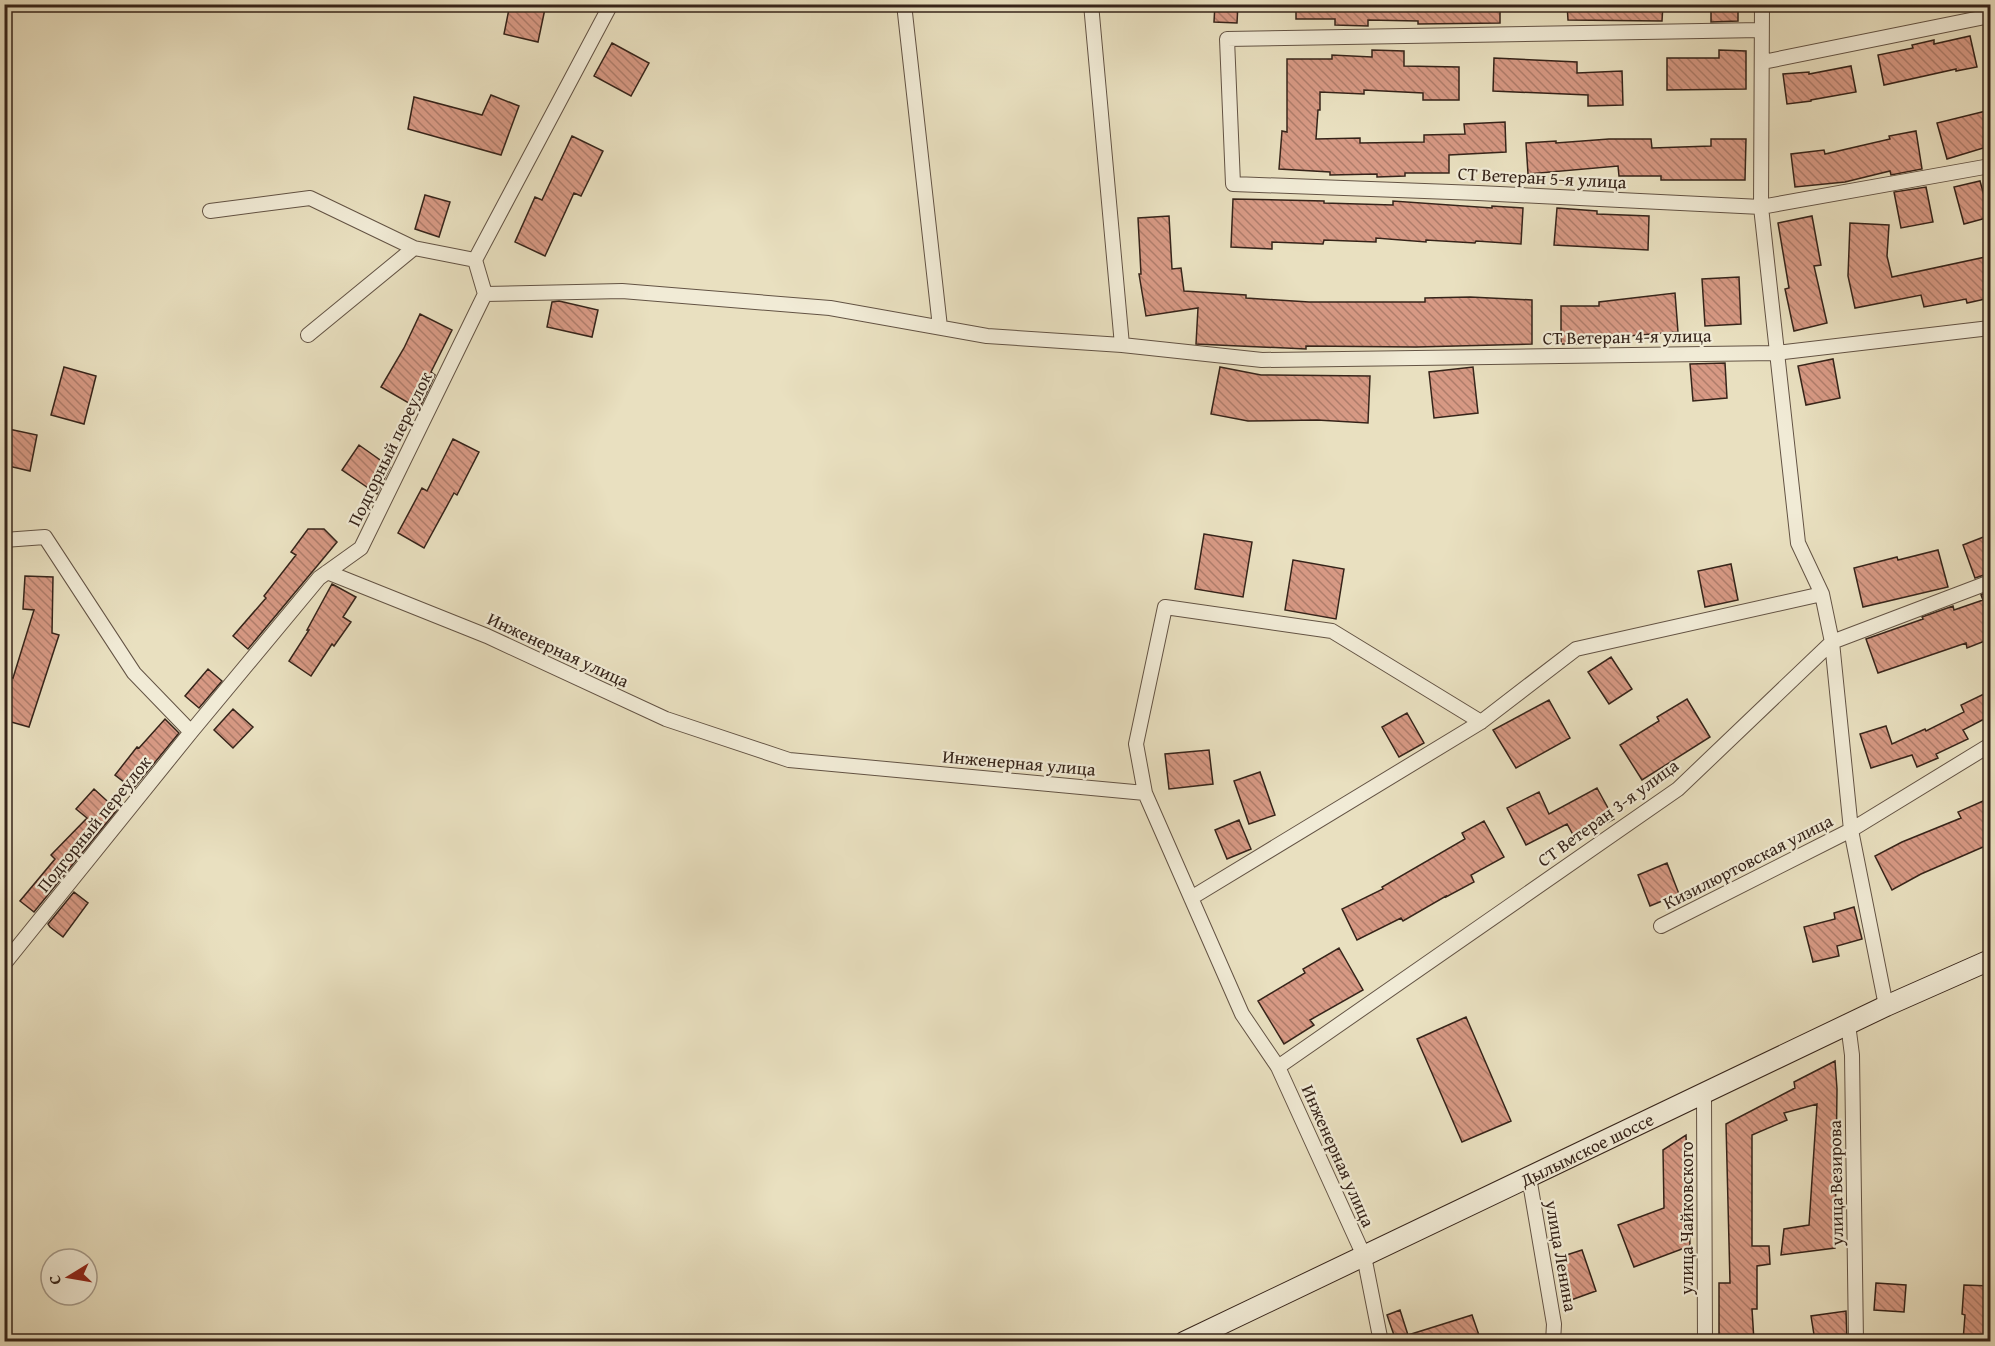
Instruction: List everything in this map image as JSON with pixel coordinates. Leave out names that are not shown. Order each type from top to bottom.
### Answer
[{"type":"main road","name":"Дылымское шоссе","points":[[1184,1341],[1886,1006],[1990,960]]},
{"type":"street","points":[[485,294],[475,260],[611,4]]},
{"type":"street","points":[[904,4],[940,327]]},
{"type":"street","points":[[1091,4],[1122,345]]},
{"type":"street","points":[[1762,4],[1761,207],[1798,543],[1822,594],[1832,642],[1851,830],[1886,1006]]},
{"type":"street","points":[[1762,62],[1990,16]]},
{"type":"street","name":"СТ Ветеран 5-я улица","points":[[1761,30],[1227,39],[1233,184],[1761,207],[1990,166]]},
{"type":"street","points":[[210,211],[310,198],[414,248],[475,260]]},
{"type":"street","points":[[308,336],[414,248]]},
{"type":"street","name":"СТ Ветеран 4-я улица","points":[[485,294],[622,291],[830,308],[987,336],[1122,345],[1262,360],[1776,353],[1990,328]]},
{"type":"street","name":"Подгорный переулок","points":[[4,964],[191,732],[319,578],[361,549],[485,294]]},
{"type":"street","points":[[4,540],[45,537],[134,673],[191,732]]},
{"type":"street","name":"Инженерная улица","points":[[327,572],[486,636],[666,720],[789,760],[1145,793],[1242,1014],[1278,1068],[1364,1256],[1381,1341]]},
{"type":"street","name":"СТ Ветеран 3-я улица","points":[[1278,1068],[1678,789],[1832,642],[1990,582]]},
{"type":"street","points":[[1191,898],[1481,722],[1576,649],[1822,594]]},
{"type":"street","points":[[1145,793],[1136,744],[1166,607],[1332,631],[1481,722]]},
{"type":"street","name":"Кизилюртовская улица","points":[[1661,926],[1851,830],[1990,745]]},
{"type":"street","name":"улица Везирова","points":[[1848,1024],[1852,1055],[1856,1341]]},
{"type":"street","name":"улица Чайковского","points":[[1704,1094],[1705,1341]]},
{"type":"street","name":"улица Ленина","points":[[1529,1177],[1554,1324],[1553,1341]]},
{"type":"building","points":[[510,4],[546,4],[538,42],[504,34]]},
{"type":"building","points":[[1215,4],[1238,4],[1237,23],[1214,22]]},
{"type":"building","points":[[1296,4],[1500,4],[1500,23],[1418,24],[1418,21],[1368,20],[1368,26],[1335,25],[1335,19],[1296,19]]},
{"type":"building","points":[[1567,4],[1663,4],[1662,21],[1568,20]]},
{"type":"building","points":[[1711,4],[1738,4],[1738,21],[1711,22]]},
{"type":"building","points":[[1970,36],[1977,67],[1956,71],[1956,69],[1884,85],[1878,55],[1913,48],[1912,45],[1934,40],[1934,44]]},
{"type":"building","points":[[612,43],[649,63],[631,96],[594,76]]},
{"type":"building","points":[[1372,50],[1404,51],[1404,66],[1459,67],[1459,100],[1423,100],[1423,93],[1364,90],[1364,94],[1320,92],[1316,139],[1360,138],[1360,143],[1424,142],[1424,135],[1465,134],[1464,124],[1505,122],[1506,152],[1449,155],[1449,173],[1405,173],[1405,176],[1377,177],[1377,174],[1330,175],[1330,172],[1279,169],[1282,131],[1287,132],[1287,59],[1332,59],[1332,55],[1372,57]]},
{"type":"building","points":[[1719,50],[1746,51],[1746,89],[1667,90],[1667,58],[1719,58]]},
{"type":"building","points":[[1494,58],[1577,62],[1577,73],[1622,71],[1623,105],[1588,106],[1588,95],[1493,91]]},
{"type":"building","points":[[1851,66],[1856,92],[1787,104],[1783,74],[1809,72],[1809,74]]},
{"type":"building","points":[[491,95],[519,106],[501,155],[408,129],[414,97],[482,115]]},
{"type":"building","points":[[1990,110],[1990,146],[1947,159],[1937,123]]},
{"type":"building","points":[[1916,131],[1922,169],[1891,175],[1890,171],[1845,182],[1795,187],[1791,154],[1824,150],[1825,154]]},
{"type":"building","points":[[572,136],[603,151],[581,196],[574,193],[545,256],[515,242],[535,197],[542,200]]},
{"type":"building","points":[[1651,139],[1652,148],[1711,146],[1711,139],[1746,139],[1745,180],[1661,180],[1661,176],[1619,176],[1618,166],[1528,174],[1526,143]]},
{"type":"building","points":[[1980,181],[1990,217],[1964,224],[1954,187]]},
{"type":"building","points":[[1926,187],[1933,222],[1901,228],[1894,192]]},
{"type":"building","points":[[425,195],[450,202],[439,237],[415,229]]},
{"type":"building","points":[[1233,199],[1393,205],[1393,201],[1523,208],[1521,244],[1476,241],[1475,243],[1426,240],[1426,242],[1376,238],[1376,242],[1324,240],[1323,244],[1272,242],[1272,249],[1231,247]]},
{"type":"building","points":[[1557,208],[1597,211],[1597,214],[1649,216],[1648,250],[1554,245]]},
{"type":"building","points":[[1169,216],[1172,269],[1181,268],[1184,291],[1309,302],[1425,302],[1425,298],[1470,297],[1532,300],[1532,344],[1416,347],[1306,346],[1306,349],[1196,344],[1198,308],[1146,316],[1139,274],[1141,274],[1138,218]]},
{"type":"building","points":[[1812,216],[1821,265],[1814,266],[1827,323],[1794,331],[1785,289],[1789,288],[1778,223]]},
{"type":"building","points":[[1850,223],[1889,225],[1887,256],[1892,277],[1990,256],[1990,298],[1967,303],[1966,299],[1924,307],[1921,295],[1855,308],[1848,276]]},
{"type":"building","points":[[1739,277],[1741,324],[1705,326],[1702,279]]},
{"type":"building","points":[[1675,293],[1678,332],[1590,339],[1590,344],[1561,344],[1561,306],[1599,306],[1599,302]]},
{"type":"building","points":[[559,301],[598,310],[592,337],[547,327],[552,302]]},
{"type":"building","points":[[420,314],[452,330],[431,372],[435,375],[419,409],[381,387],[404,348]]},
{"type":"building","points":[[1833,359],[1840,398],[1806,405],[1798,366]]},
{"type":"building","points":[[1725,363],[1727,398],[1693,401],[1690,364]]},
{"type":"building","points":[[64,367],[96,376],[84,424],[51,415]]},
{"type":"building","points":[[1220,367],[1261,375],[1370,376],[1368,423],[1317,420],[1248,421],[1211,414]]},
{"type":"building","points":[[1473,367],[1478,413],[1434,418],[1429,372]]},
{"type":"building","points":[[4,428],[37,435],[30,471],[4,465]]},
{"type":"building","points":[[453,439],[479,452],[457,495],[454,493],[424,548],[398,533],[422,488],[427,491]]},
{"type":"building","points":[[359,445],[390,467],[377,494],[342,470]]},
{"type":"building","points":[[308,529],[324,529],[337,542],[248,649],[233,636],[266,598],[264,596],[296,555],[291,552]]},
{"type":"building","points":[[1204,534],[1252,542],[1243,597],[1195,589]]},
{"type":"building","points":[[1986,536],[1990,547],[1990,573],[1975,578],[1963,545]]},
{"type":"building","points":[[1938,550],[1948,587],[1863,607],[1854,568]]},
{"type":"building","points":[[1293,560],[1344,569],[1336,619],[1285,610]]},
{"type":"building","points":[[1731,564],[1738,600],[1705,607],[1698,571]]},
{"type":"building","points":[[25,576],[53,577],[52,633],[59,635],[29,727],[4,720],[4,676],[13,678],[34,610],[23,609]]},
{"type":"building","points":[[332,584],[356,597],[343,617],[351,622],[334,646],[332,644],[311,676],[289,661],[309,630],[307,630]]},
{"type":"building","points":[[1990,591],[1990,639],[1967,648],[1966,643],[1878,673],[1866,639],[1953,606],[1954,610],[1983,600],[1981,595]]},
{"type":"building","points":[[1611,657],[1632,689],[1609,704],[1588,672]]},
{"type":"building","points":[[208,669],[222,681],[199,708],[185,696]]},
{"type":"building","points":[[1986,693],[1990,701],[1990,716],[1963,730],[1968,739],[1936,754],[1938,758],[1917,767],[1912,755],[1871,768],[1860,734],[1886,726],[1892,744],[1925,729],[1926,731],[1964,712],[1961,705]]},
{"type":"building","points":[[1687,699],[1710,737],[1642,780],[1620,745],[1659,721],[1657,717]]},
{"type":"building","points":[[1549,700],[1570,738],[1516,768],[1493,730]]},
{"type":"building","points":[[233,709],[253,727],[233,748],[214,730]]},
{"type":"building","points":[[1407,713],[1424,743],[1399,757],[1382,727]]},
{"type":"building","points":[[165,719],[179,733],[133,789],[115,775],[137,747],[139,748]]},
{"type":"building","points":[[1209,750],[1213,784],[1169,789],[1165,754]]},
{"type":"building","points":[[1260,772],[1275,815],[1249,824],[1234,781]]},
{"type":"building","points":[[1597,788],[1614,819],[1576,840],[1567,824],[1526,845],[1507,808],[1539,792],[1549,814]]},
{"type":"building","points":[[94,789],[117,810],[34,912],[20,901],[55,859],[51,855],[87,818],[76,809]]},
{"type":"building","points":[[1990,798],[1990,844],[1921,874],[1892,890],[1875,856],[1902,842],[1961,818],[1958,812]]},
{"type":"building","points":[[1239,820],[1251,849],[1227,859],[1215,830]]},
{"type":"building","points":[[1484,821],[1504,857],[1471,875],[1474,882],[1403,921],[1401,918],[1357,940],[1342,909],[1383,889],[1382,887],[1465,839],[1462,833]]},
{"type":"building","points":[[1667,863],[1679,894],[1650,906],[1638,875]]},
{"type":"building","points":[[74,892],[88,903],[63,937],[48,924]]},
{"type":"building","points":[[1854,907],[1862,939],[1837,946],[1839,956],[1813,962],[1804,927],[1835,919],[1834,913]]},
{"type":"building","points":[[1339,948],[1363,990],[1310,1020],[1314,1025],[1284,1044],[1258,1001],[1305,973],[1303,969]]},
{"type":"building","points":[[1466,1017],[1511,1121],[1462,1142],[1417,1039]]},
{"type":"building","points":[[1835,1061],[1837,1089],[1835,1248],[1781,1255],[1784,1229],[1809,1225],[1817,1104],[1784,1113],[1787,1120],[1752,1135],[1752,1246],[1769,1246],[1770,1264],[1757,1266],[1757,1309],[1752,1309],[1754,1341],[1719,1341],[1719,1283],[1730,1283],[1726,1124],[1795,1088],[1794,1082]]},
{"type":"building","points":[[1686,1135],[1690,1246],[1634,1267],[1618,1225],[1664,1208],[1663,1150]]},
{"type":"building","points":[[1582,1250],[1596,1291],[1571,1300],[1557,1258]]},
{"type":"building","points":[[1876,1283],[1906,1285],[1904,1312],[1874,1310]]},
{"type":"building","points":[[1964,1285],[1990,1286],[1990,1341],[1963,1341]]},
{"type":"building","points":[[1400,1310],[1408,1335],[1472,1315],[1481,1341],[1396,1341],[1387,1315]]},
{"type":"building","points":[[1846,1311],[1847,1341],[1815,1341],[1811,1316]]}]
